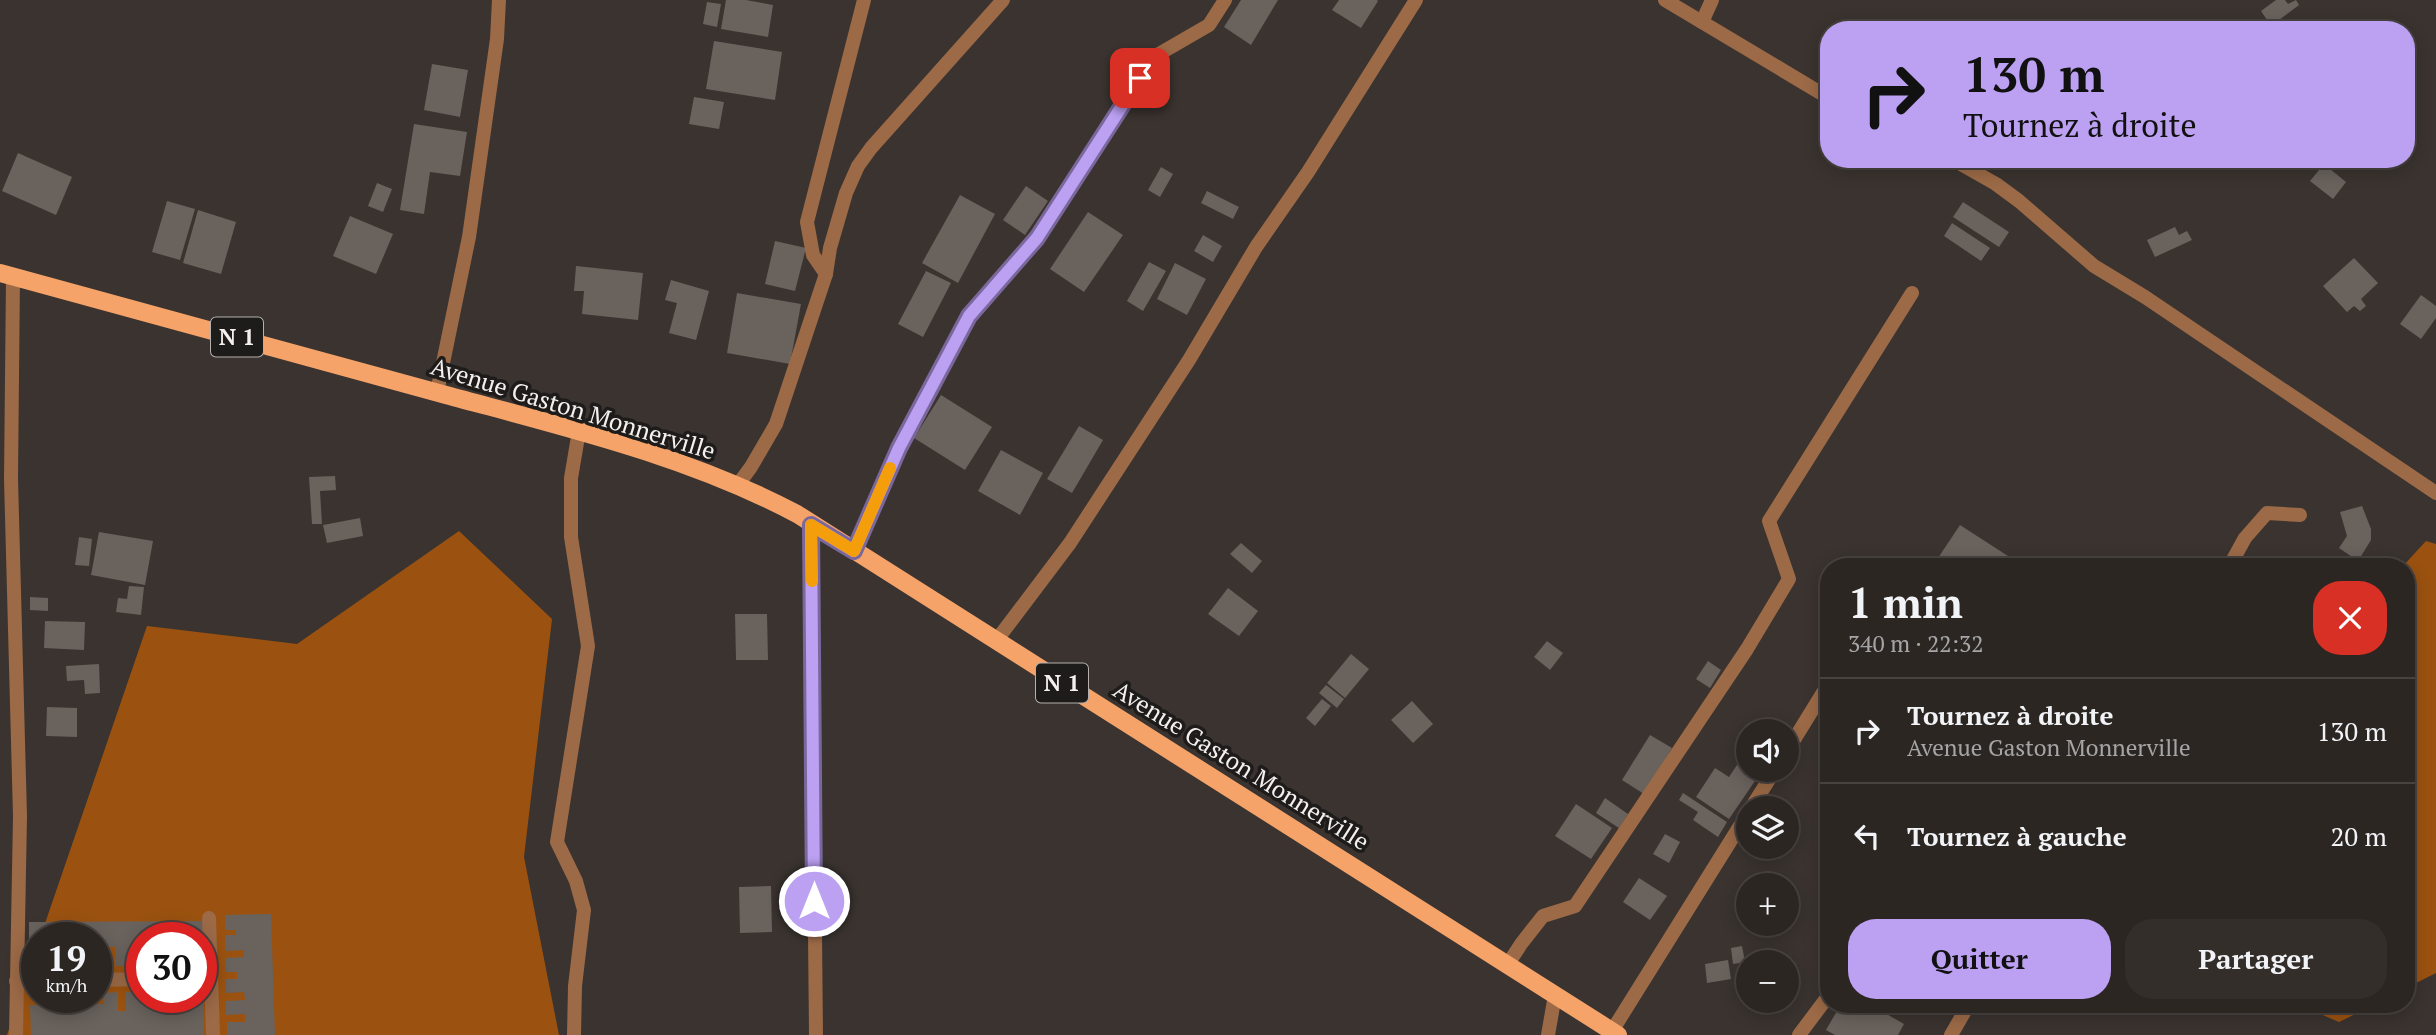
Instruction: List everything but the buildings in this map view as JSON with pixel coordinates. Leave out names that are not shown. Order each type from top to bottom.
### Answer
[{"type":"main road","name":"Avenue Gaston Monnerville","points":[[6,274],[579,431],[682,465],[767,499],[854,551],[1615,1033]]},
{"type":"street","points":[[437,392],[469,237],[497,39],[499,0]]},
{"type":"street","points":[[826,274],[813,255],[807,222],[864,0]]},
{"type":"street","points":[[737,486],[776,424],[826,274],[830,248],[846,193],[858,166],[1003,0]]},
{"type":"street","points":[[854,551],[899,448],[969,316],[1037,238],[1152,58],[1209,25],[1225,0]]},
{"type":"street","points":[[996,641],[1070,543],[1189,360],[1256,247],[1308,172],[1416,0]]},
{"type":"street","points":[[1665,0],[1820,93]]},
{"type":"street","points":[[1702,22],[1712,0]]},
{"type":"street","points":[[1968,168],[2004,189],[2094,266],[2146,297],[2436,493]]},
{"type":"street","points":[[6,274],[20,816],[16,1035]]},
{"type":"street","points":[[1508,964],[1544,916],[1575,906],[1747,649],[1789,579],[1769,521],[1912,293]]},
{"type":"street","points":[[574,1035],[575,986],[584,910],[576,881],[557,842],[588,646],[571,537],[571,478],[579,431]]},
{"type":"street","points":[[2234,558],[2245,538],[2267,513],[2300,515]]},
{"type":"street","points":[[811,525],[816,1035]]},
{"type":"street","points":[[1799,732],[1820,698]]},
{"type":"street","points":[[1615,1033],[1736,834]]},
{"type":"street","points":[[209,918],[209,922]]},
{"type":"street","points":[[16,981],[21,981]]},
{"type":"street","points":[[1548,1035],[1555,995]]},
{"type":"street","points":[[1798,1035],[1820,1007]]},
{"type":"street","points":[[210,1013],[213,1035]]},
{"type":"street","points":[[1951,1035],[1964,1013]]},
{"type":"shaded area","points":[[459,531],[552,619],[524,857],[559,1035],[7,1035],[21,994],[21,1013],[112,1013],[112,922],[45,922],[147,626],[297,644]]},
{"type":"shaded area","points":[[2426,541],[2436,544],[2436,973],[2415,984],[2415,558],[2410,558]]},
{"type":"shaded area","points":[[2318,1013],[2358,1013],[2339,1022]]},
{"type":"slow traffic","points":[[812,581],[811,525],[854,551],[890,468]]},
{"type":"route","points":[[814,901],[811,525],[854,551],[899,448],[969,316],[1037,238],[1140,78]]}]
